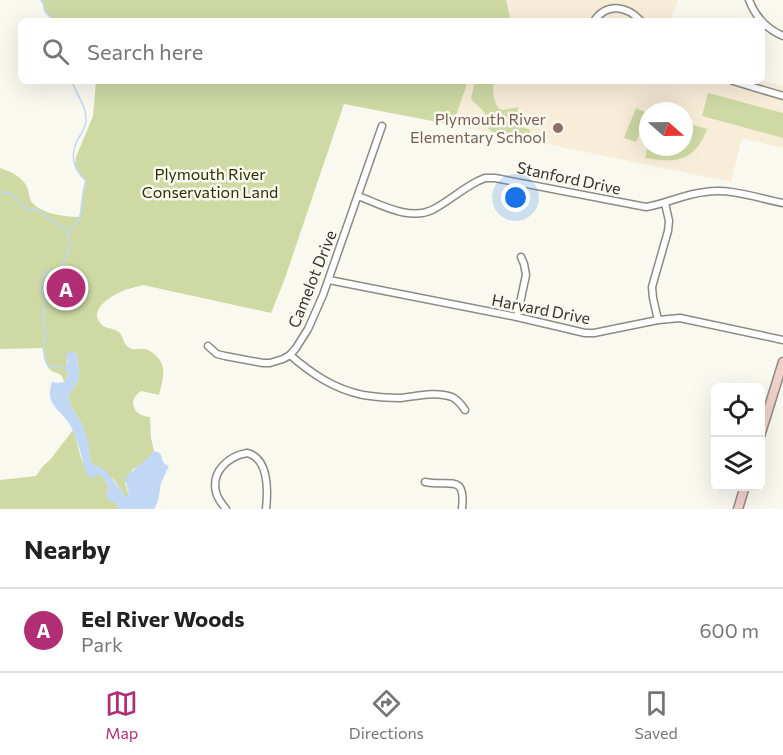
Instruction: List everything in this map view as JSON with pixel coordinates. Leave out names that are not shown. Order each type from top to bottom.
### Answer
[{"type":"main road","points":[[765,420],[783,362]]},
{"type":"main road","points":[[738,509],[743,491]]},
{"type":"street","points":[[749,0],[760,18]]},
{"type":"street","points":[[597,18],[603,11],[615,8],[623,9],[638,18]]},
{"type":"street","points":[[765,24],[783,36]]},
{"type":"street","points":[[743,84],[783,96]]},
{"type":"street","name":"Camelot Drive","points":[[290,355],[308,329],[329,280],[382,126]]},
{"type":"street","name":"Stanford Drive","points":[[358,196],[398,210],[414,214],[422,213],[435,208],[478,181],[495,177],[646,207],[714,191],[739,193],[783,202]]},
{"type":"street","points":[[658,320],[652,287],[668,231],[669,221],[665,203]]},
{"type":"street","points":[[517,318],[526,275],[521,257]]},
{"type":"street","name":"Harvard Drive","points":[[329,280],[585,333],[671,318],[693,320],[783,340]]},
{"type":"street","points":[[208,346],[217,354],[225,357],[263,363],[276,362],[290,355],[330,384],[352,392],[390,398],[443,395],[460,402],[465,410]]},
{"type":"street","points":[[226,509],[216,491],[215,483],[219,472],[222,466],[233,457],[247,453],[256,457],[261,464],[267,492],[266,509]]},
{"type":"street","points":[[425,482],[458,485],[462,488],[462,509]]},
{"type":"shaded area","points":[[493,0],[678,0],[671,18],[488,18]]},
{"type":"shaded area","name":"Plymouth River Elementary School","points":[[765,81],[783,86],[783,148],[742,138],[731,182],[454,125],[467,84],[765,84]]},
{"type":"green space","points":[[41,0],[506,0],[510,18],[52,18],[45,12]]},
{"type":"green space","name":"Plymouth River Conservation Land","points":[[96,84],[467,84],[453,125],[344,104],[271,313],[143,285],[120,292],[102,304],[97,315],[103,326],[118,331],[130,348],[146,349],[152,352],[163,367],[159,395],[141,391],[134,399],[136,411],[150,417],[154,451],[147,460],[133,469],[125,483],[129,496],[125,497],[115,481],[91,463],[84,429],[68,398],[79,375],[77,355],[74,352],[66,357],[69,373],[64,382],[60,375],[49,369],[44,359],[43,348],[0,349],[0,168],[22,180],[27,187],[31,201],[40,209],[80,217],[86,182],[75,166],[76,157],[93,116]]},
{"type":"green space","points":[[474,84],[494,84],[493,95],[498,108],[503,110],[519,107],[513,123],[530,130],[530,136],[510,137],[494,132],[486,124],[484,112],[471,99]]},
{"type":"green space","points":[[708,93],[783,113],[783,138],[702,116]]},
{"type":"green space","points":[[636,108],[639,109],[639,134],[636,142],[624,138]]},
{"type":"green space","points":[[693,125],[707,129],[693,151]]},
{"type":"green space","points":[[645,156],[686,156],[675,160],[645,158]]},
{"type":"green space","points":[[73,430],[83,463],[102,476],[109,488],[106,495],[116,502],[118,509],[0,509],[0,480],[36,476]]},
{"type":"water","points":[[74,352],[77,356],[79,375],[68,398],[86,433],[91,463],[106,471],[126,497],[129,495],[125,479],[154,451],[160,453],[163,462],[169,466],[161,483],[154,509],[118,509],[116,502],[107,499],[109,488],[102,476],[88,477],[78,442],[67,420],[51,400],[50,394],[52,382],[64,382],[69,374],[64,368],[68,363],[66,357],[67,353]]},
{"type":"waterway","points":[[41,0],[45,12],[52,18]]},
{"type":"waterway","points":[[64,368],[47,365],[43,348],[46,334],[43,318],[45,301],[41,284],[42,277],[48,271],[54,275],[60,273],[70,246],[67,231],[78,221],[86,181],[76,169],[74,159],[74,149],[83,130],[86,116],[73,84]]},
{"type":"waterway","points":[[0,192],[10,193],[28,210],[36,209],[67,231]]},
{"type":"place","name":"Plymouth River Elementary School","points":[[558,128]]},
{"type":"place","name":"Eel River Woods","points":[[66,288]]}]
